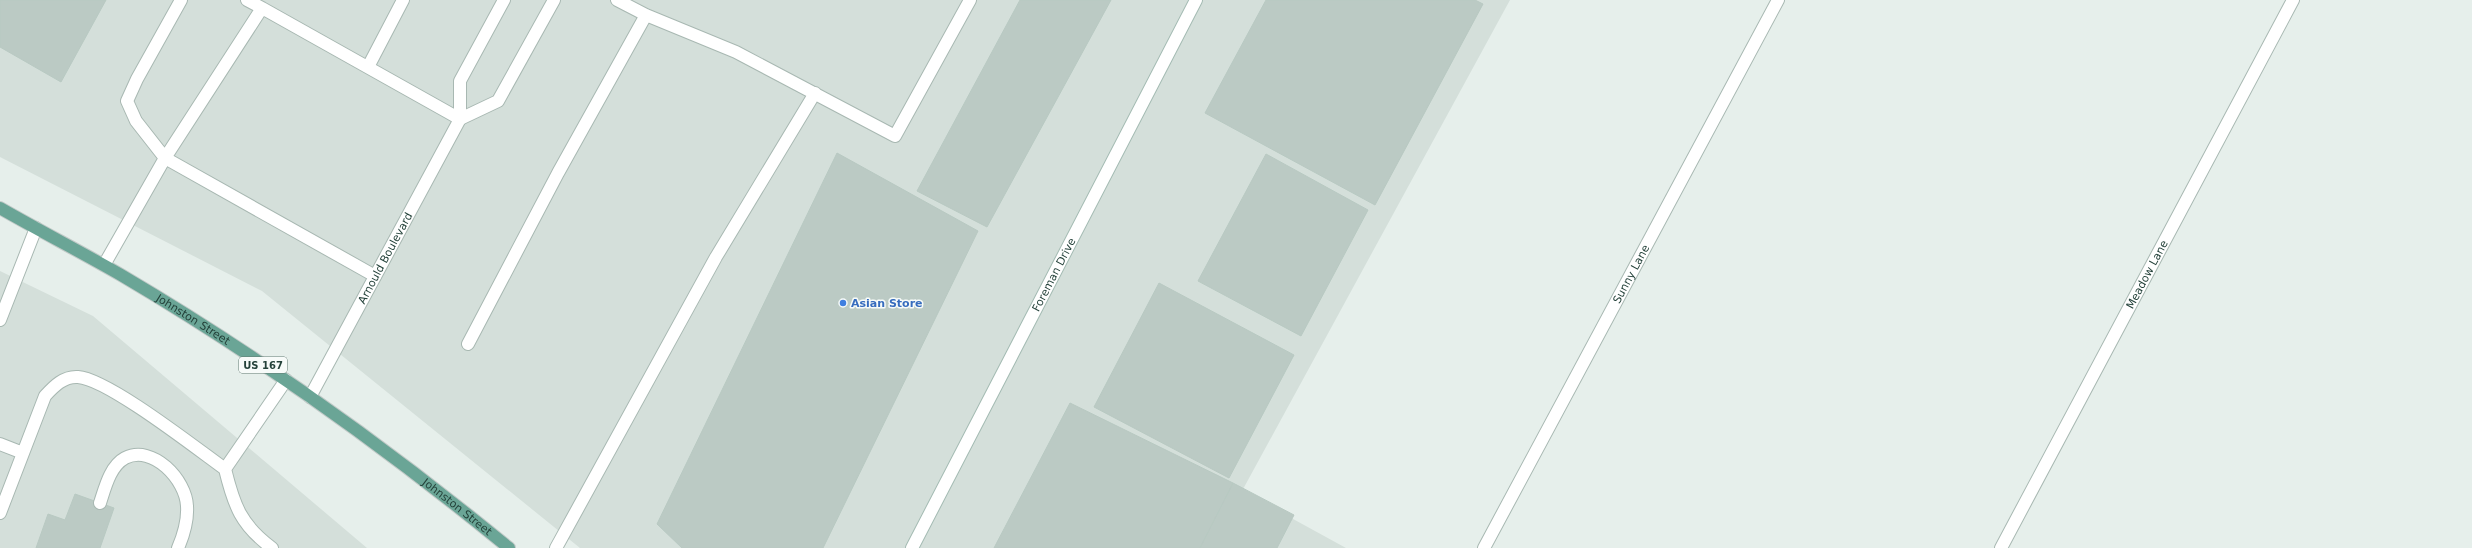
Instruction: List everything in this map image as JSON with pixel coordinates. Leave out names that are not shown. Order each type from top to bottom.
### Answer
[{"type":"main road","name":"Johnston Street","points":[[0,208],[104,265],[217,334],[286,380],[456,504],[509,548]]},
{"type":"street","points":[[181,0],[137,79],[127,101],[136,120],[165,158],[375,276]]},
{"type":"street","points":[[247,0],[460,119],[498,101],[554,0]]},
{"type":"street","points":[[368,68],[403,0]]},
{"type":"street","name":"Arnould Boulevard","points":[[310,397],[460,119],[460,81],[504,0]]},
{"type":"street","points":[[617,0],[646,15],[736,52],[895,136],[970,0]]},
{"type":"street","name":"Foreman Drive","points":[[912,548],[1196,0]]},
{"type":"street","name":"Sunny Lane","points":[[1484,548],[1778,0]]},
{"type":"street","name":"Meadow Lane","points":[[2001,548],[2293,0]]},
{"type":"street","points":[[104,265],[165,158],[262,8]]},
{"type":"street","points":[[468,344],[558,173],[646,15]]},
{"type":"street","points":[[556,548],[716,257],[815,93]]},
{"type":"street","points":[[0,320],[36,228]]},
{"type":"street","points":[[0,513],[45,396],[53,386],[63,380],[78,377],[98,383],[154,418],[225,469],[240,516],[254,535],[272,548]]},
{"type":"street","points":[[225,469],[286,380]]},
{"type":"street","points":[[0,444],[23,453]]},
{"type":"street","points":[[100,503],[111,472],[125,458],[141,455],[160,462],[178,479],[187,505],[186,528],[178,548]]},
{"type":"shaded area","points":[[0,0],[1510,0],[1242,491],[1346,548],[580,548],[262,291],[0,157]]},
{"type":"shaded area","points":[[0,271],[93,316],[367,548],[0,548]]},
{"type":"building","points":[[0,0],[106,0],[61,82],[0,47]]},
{"type":"building","points":[[1020,0],[1111,0],[987,227],[917,191]]},
{"type":"building","points":[[1266,0],[1475,0],[1483,4],[1375,205],[1205,113]]},
{"type":"building","points":[[837,153],[978,231],[823,548],[682,548],[657,524]]},
{"type":"building","points":[[1266,154],[1368,210],[1301,336],[1198,281]]},
{"type":"building","points":[[1159,283],[1294,355],[1229,478],[1094,407]]},
{"type":"building","points":[[1070,403],[1233,483],[1200,548],[994,548]]},
{"type":"building","points":[[1233,483],[1294,515],[1277,548],[1200,548]]},
{"type":"building","points":[[75,494],[114,508],[100,548],[36,548],[48,514],[65,520]]},
{"type":"place","name":"Asian Store","points":[[843,303]]}]
